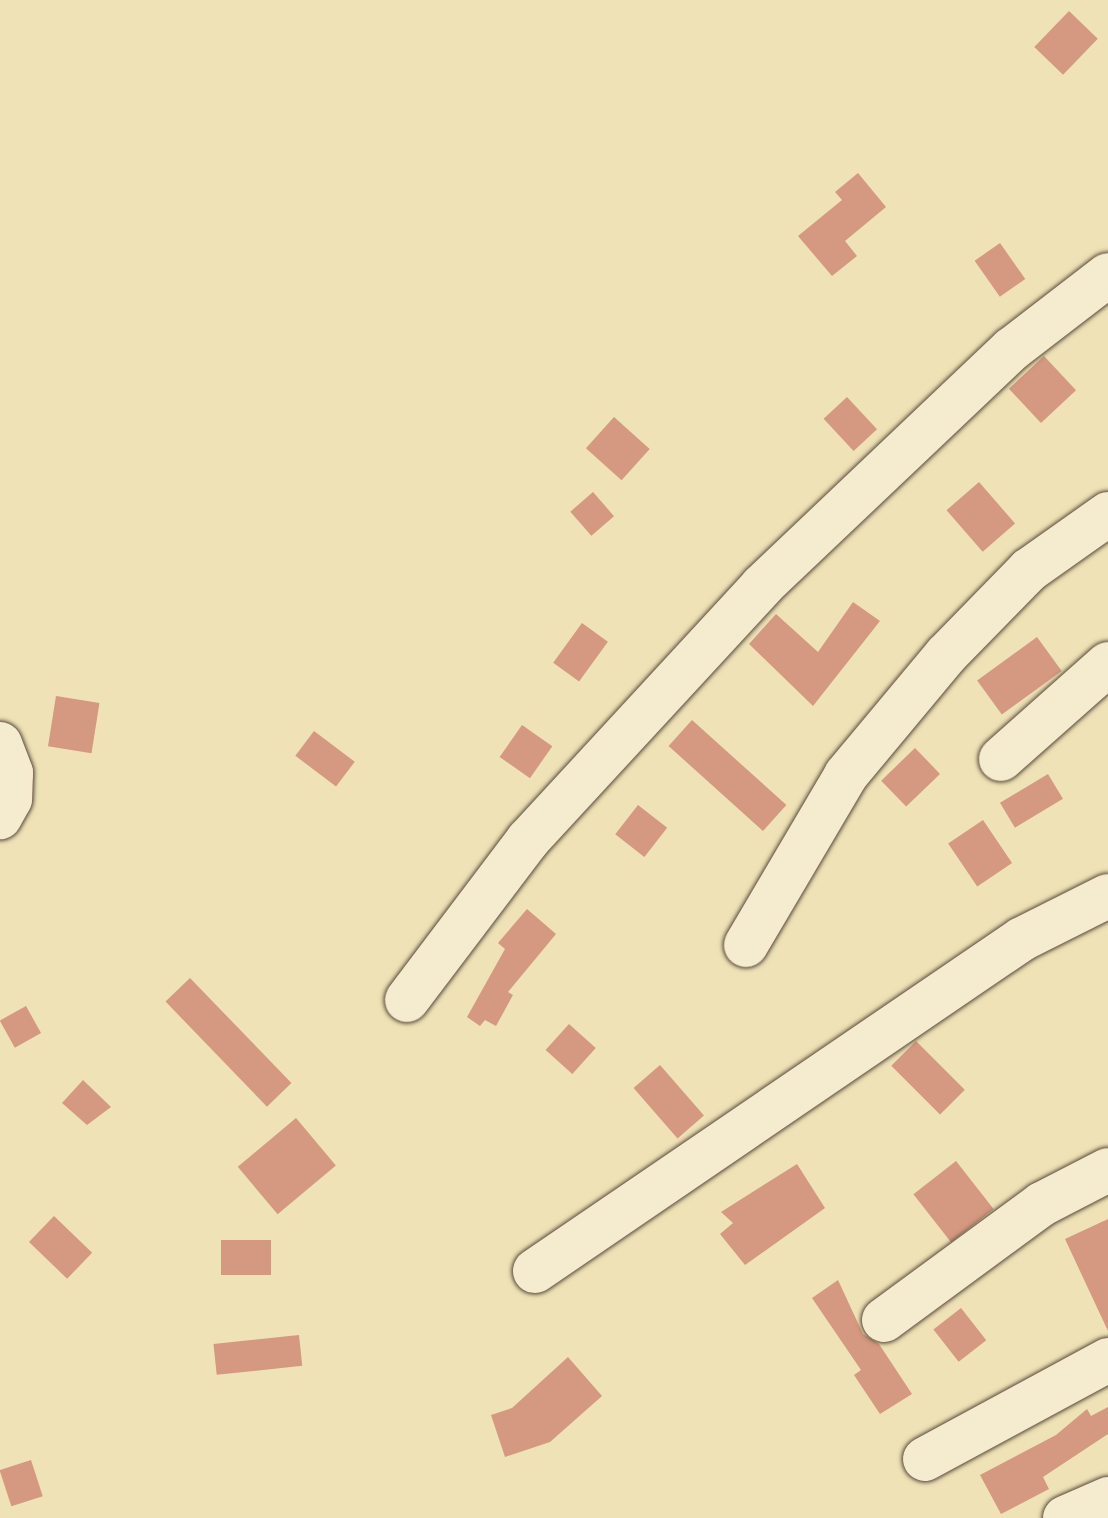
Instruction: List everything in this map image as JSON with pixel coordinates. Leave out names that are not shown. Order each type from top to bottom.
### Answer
[{"type":"street","points":[[407,1000],[528,840],[762,586],[1012,349],[1108,275]]},
{"type":"street","points":[[746,945],[846,775],[946,655],[1029,570],[1108,514]]},
{"type":"street","points":[[1001,759],[1108,664]]},
{"type":"street","points":[[0,744],[11,773],[10,799],[0,817]]},
{"type":"street","points":[[535,1271],[1022,939],[1108,896]]},
{"type":"street","points":[[884,1320],[1042,1204],[1108,1170]]},
{"type":"street","points":[[925,1459],[1108,1360]]},
{"type":"street","points":[[1065,1518],[1108,1499]]},
{"type":"building","points":[[1069,11],[1098,39],[1063,75],[1034,47]]},
{"type":"building","points":[[858,173],[886,207],[845,241],[857,256],[832,276],[798,236],[842,200],[835,192]]},
{"type":"building","points":[[1000,243],[1025,279],[1000,297],[975,261]]},
{"type":"building","points":[[1044,356],[1076,390],[1041,423],[1009,389]]},
{"type":"building","points":[[847,397],[877,429],[854,451],[824,419]]},
{"type":"building","points":[[614,417],[650,449],[622,480],[586,448]]},
{"type":"building","points":[[979,482],[1015,524],[983,552],[947,510]]},
{"type":"building","points":[[593,492],[614,516],[591,536],[570,512]]},
{"type":"building","points":[[853,602],[880,621],[813,706],[749,644],[776,614],[818,652]]},
{"type":"building","points":[[582,623],[608,642],[579,681],[553,663]]},
{"type":"building","points":[[1037,637],[1062,671],[1002,714],[977,680]]},
{"type":"building","points":[[56,696],[99,703],[91,753],[48,746]]},
{"type":"building","points":[[692,720],[786,805],[763,831],[669,746]]},
{"type":"building","points":[[522,725],[552,746],[530,778],[500,757]]},
{"type":"building","points":[[314,731],[355,762],[336,786],[295,756]]},
{"type":"building","points":[[915,748],[940,774],[906,807],[881,781]]},
{"type":"building","points":[[1048,774],[1063,799],[1015,828],[1000,803]]},
{"type":"building","points":[[638,805],[667,828],[644,857],[615,834]]},
{"type":"building","points":[[983,820],[1012,863],[977,887],[948,843]]},
{"type":"building","points":[[527,909],[556,934],[508,992],[513,995],[496,1026],[485,1020],[480,1026],[467,1017],[505,949],[498,943]]},
{"type":"building","points":[[190,978],[291,1083],[267,1107],[166,1002]]},
{"type":"building","points":[[26,1006],[41,1033],[15,1048],[0,1020]]},
{"type":"building","points":[[569,1024],[596,1048],[572,1074],[546,1050]]},
{"type":"building","points":[[916,1041],[965,1090],[940,1115],[891,1066]]},
{"type":"building","points":[[660,1065],[704,1116],[678,1139],[634,1088]]},
{"type":"building","points":[[83,1080],[111,1107],[87,1125],[62,1103]]},
{"type":"building","points":[[296,1118],[336,1165],[278,1214],[238,1167]]},
{"type":"building","points":[[956,1161],[994,1209],[951,1242],[913,1194]]},
{"type":"building","points":[[797,1164],[825,1208],[745,1265],[720,1234],[733,1223],[721,1212]]},
{"type":"building","points":[[54,1216],[92,1253],[67,1279],[29,1242]]},
{"type":"building","points":[[1108,1219],[1108,1331],[1065,1239]]},
{"type":"building","points":[[221,1240],[271,1240],[271,1275],[221,1275]]},
{"type":"building","points":[[838,1280],[863,1334],[879,1344],[912,1394],[880,1414],[854,1375],[861,1370],[812,1298]]},
{"type":"building","points":[[961,1308],[986,1340],[959,1362],[933,1330]]},
{"type":"building","points":[[299,1335],[302,1366],[217,1375],[213,1344]]},
{"type":"building","points":[[568,1357],[602,1396],[550,1442],[505,1457],[491,1415],[512,1408]]},
{"type":"building","points":[[1108,1407],[1108,1434],[1043,1477],[1049,1489],[1001,1514],[980,1475],[1056,1435],[1087,1409],[1091,1416]]},
{"type":"building","points":[[31,1460],[43,1496],[11,1506],[0,1470]]}]
